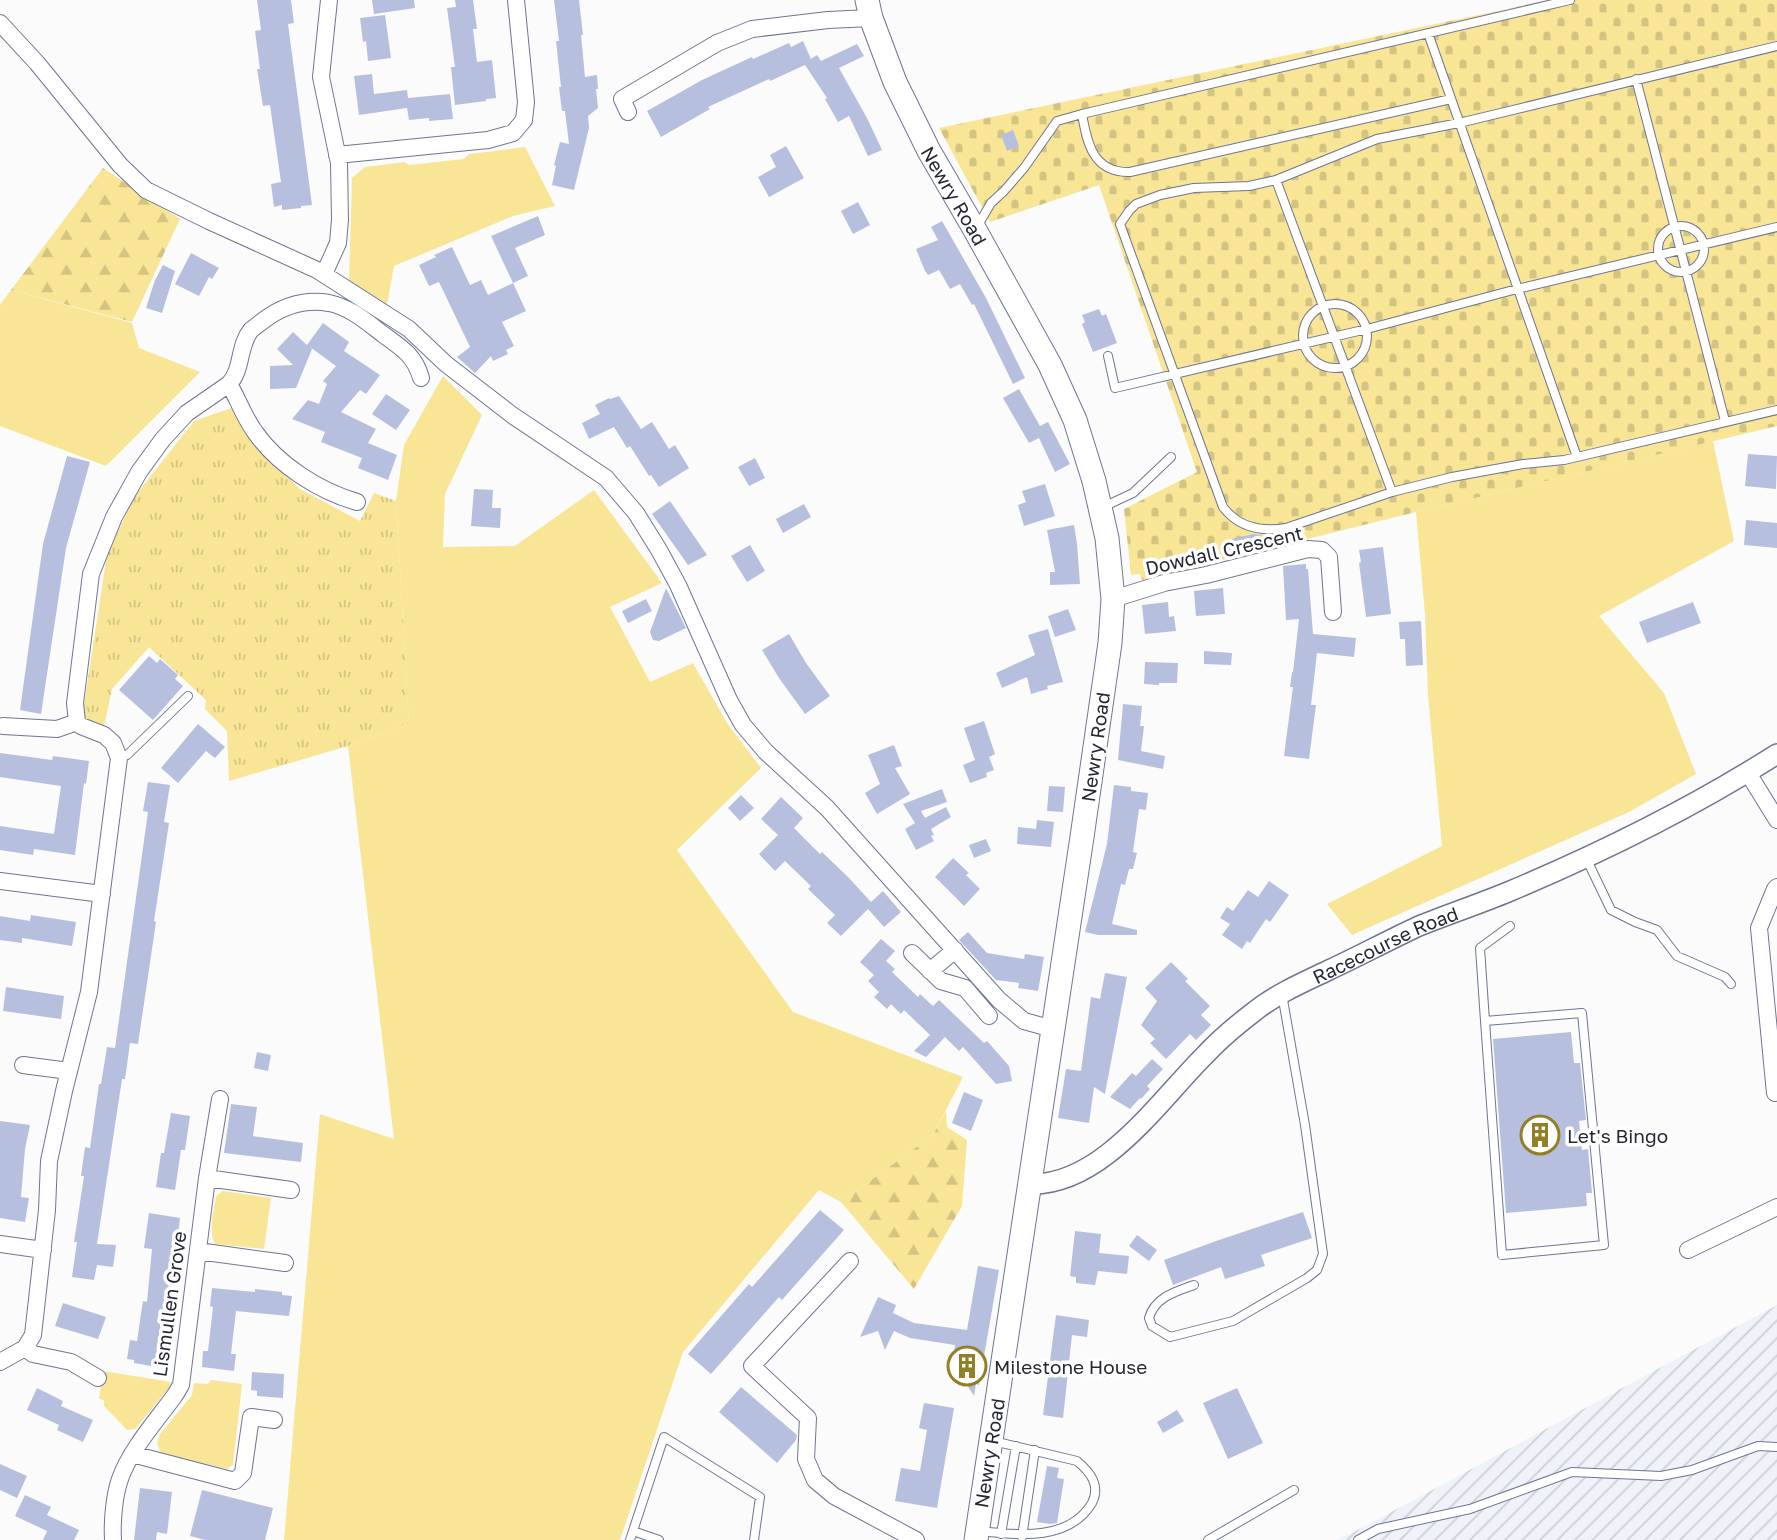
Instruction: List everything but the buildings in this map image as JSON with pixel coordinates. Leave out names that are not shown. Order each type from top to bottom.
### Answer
[{"type":"main road","name":"Newry Road","points":[[869,9],[895,82],[929,151],[1050,365],[1075,420],[1094,481],[1107,538],[1113,599],[1110,643],[976,1535]]},
{"type":"street","points":[[324,274],[338,243],[340,209],[339,163],[321,77],[329,0]]},
{"type":"street","points":[[337,155],[488,140],[513,133],[524,120],[526,102],[516,0]]},
{"type":"street","points":[[628,112],[622,99],[717,43],[752,29],[828,20],[869,9]]},
{"type":"street","points":[[0,23],[37,63],[120,165],[146,190],[324,274],[408,329],[446,364],[512,415],[606,478],[636,513],[659,550],[743,725],[766,752],[827,808],[999,1000],[1024,1021],[1053,1029]]},
{"type":"street","points":[[0,1362],[26,1349],[33,1335],[43,1250],[49,1161],[89,992],[119,758],[113,743],[104,735],[77,722],[75,703],[91,574],[114,516],[139,472],[163,439],[187,413],[229,384],[251,331],[276,311],[300,302],[330,303],[356,314],[406,351],[418,365],[421,378]]},
{"type":"street","points":[[229,384],[253,431],[265,445],[304,478],[336,496],[358,502]]},
{"type":"street","name":"Dowdall Crescent","points":[[1113,599],[1164,583],[1308,550],[1322,550],[1329,557],[1334,612]]},
{"type":"street","points":[[3,726],[57,729],[77,722]]},
{"type":"street","name":"Racecourse Road","points":[[1029,1184],[1043,1185],[1056,1181],[1076,1174],[1101,1160],[1129,1135],[1208,1051],[1256,1009],[1420,926],[1586,858],[1664,819],[1777,754]]},
{"type":"street","points":[[1748,772],[1777,820]]},
{"type":"street","points":[[0,881],[102,894]]},
{"type":"street","points":[[1775,1093],[1759,928],[1777,887]]},
{"type":"street","points":[[930,971],[955,950]]},
{"type":"street","points":[[912,953],[941,981],[965,988],[989,1016]]},
{"type":"street","points":[[23,1065],[69,1071]]},
{"type":"street","name":"Lismullen Grove","points":[[113,1540],[112,1524],[120,1479],[132,1454],[181,1385],[207,1178],[220,1099]]},
{"type":"street","points":[[207,1178],[291,1189]]},
{"type":"street","points":[[1688,1250],[1777,1207]]},
{"type":"street","points":[[0,1244],[43,1250]]},
{"type":"street","points":[[198,1251],[285,1264]]},
{"type":"street","points":[[850,1261],[752,1366],[808,1418],[806,1460],[815,1480],[834,1496],[916,1540]]},
{"type":"street","points":[[26,1349],[33,1354],[71,1362],[97,1378]]},
{"type":"street","points":[[132,1454],[235,1481],[243,1473],[251,1417],[274,1420]]},
{"type":"lane","points":[[975,230],[991,203],[1024,168],[1057,121],[1570,0]]},
{"type":"lane","points":[[1429,33],[1577,457]]},
{"type":"lane","points":[[1777,46],[1459,123],[1377,139],[1276,180],[1249,186],[1194,188],[1160,195],[1136,204],[1120,224],[1223,507],[1230,516],[1259,530],[1286,528],[1392,492],[1460,475],[1577,457],[1777,410]]},
{"type":"lane","points":[[1636,79],[1725,421],[1733,420]]},
{"type":"lane","points":[[1082,114],[1087,142],[1093,153],[1109,169],[1118,172],[1143,169],[1451,99]]},
{"type":"lane","points":[[1276,180],[1392,492]]},
{"type":"lane","points":[[1682,226],[1696,231],[1704,244],[1699,264],[1686,271],[1679,272],[1667,267],[1659,255],[1658,248],[1663,235],[1675,227],[1682,226]]},
{"type":"lane","points":[[1108,356],[1115,388],[1335,337],[1517,289],[1777,227]]},
{"type":"lane","points":[[1342,304],[1358,313],[1364,320],[1368,338],[1366,347],[1362,355],[1347,367],[1338,369],[1320,365],[1307,353],[1303,335],[1305,326],[1309,317],[1323,306],[1342,304]]},
{"type":"lane","points":[[1100,508],[1133,493],[1171,457]]},
{"type":"lane","points":[[119,758],[127,754],[188,696]]},
{"type":"lane","points":[[1586,858],[1611,910],[1657,930],[1677,956],[1725,977],[1731,984]]},
{"type":"lane","points":[[1485,1021],[1582,1013],[1604,1245],[1502,1255],[1479,948],[1510,926]]},
{"type":"lane","points":[[1194,1284],[1160,1299],[1151,1309],[1149,1318],[1152,1326],[1170,1337],[1233,1321],[1307,1278],[1317,1270],[1323,1254],[1306,1125],[1282,995]]},
{"type":"lane","points":[[659,1540],[632,1536],[664,1437],[760,1496],[754,1540]]},
{"type":"lane","points":[[976,1535],[1022,1537],[1060,1532],[1077,1524],[1087,1512],[1096,1487],[1087,1469],[1077,1461],[990,1440]]},
{"type":"lane","points":[[1001,1534],[1016,1446]]},
{"type":"lane","points":[[1358,1540],[1378,1529],[1470,1509],[1572,1472],[1661,1476],[1692,1470],[1758,1446],[1777,1447]]},
{"type":"lane","points":[[1022,1537],[1035,1450]]},
{"type":"lane","points":[[1208,1540],[1294,1490]]},
{"type":"shaded area","points":[[1777,1305],[1777,1540],[1337,1540],[1367,1525]]},
{"type":"green space","points":[[1550,0],[1777,0],[1777,426],[1142,580],[1140,574],[1131,575],[1124,509],[1197,472],[1099,185],[990,222],[939,128]]},
{"type":"green space","points":[[525,147],[555,206],[513,216],[394,266],[387,305],[349,280],[352,178],[365,167],[464,159],[469,154]]},
{"type":"green space","points":[[103,168],[180,219],[132,322],[11,290]]},
{"type":"green space","points":[[11,290],[132,323],[139,348],[200,372],[106,466],[0,426],[0,305]]},
{"type":"green space","points":[[443,376],[482,415],[445,494],[443,547],[515,546],[594,490],[662,583],[610,607],[650,682],[693,663],[727,723],[761,768],[677,850],[793,1012],[963,1077],[933,1135],[841,1202],[819,1190],[683,1352],[620,1540],[284,1540],[320,1114],[394,1139],[348,746],[409,723],[396,501],[404,445]]},
{"type":"green space","points":[[234,407],[255,445],[300,489],[360,521],[374,493],[396,501],[409,723],[348,746],[229,781],[227,731],[205,709],[206,700],[149,647],[112,689],[104,727],[82,718],[107,554],[135,496],[194,421]]},
{"type":"green space","points":[[1713,441],[1734,541],[1599,616],[1664,693],[1696,774],[1629,812],[1352,935],[1327,904],[1442,846],[1428,695],[1425,615],[1416,512]]},
{"type":"green space","points":[[946,1111],[947,1127],[967,1140],[962,1206],[914,1289],[841,1202],[933,1135]]},
{"type":"green space","points":[[223,1191],[271,1198],[264,1249],[215,1244],[212,1233],[213,1214],[216,1196]]},
{"type":"green space","points":[[103,1371],[171,1382],[135,1429],[127,1430],[104,1406],[104,1400],[99,1399]]},
{"type":"green space","points":[[211,1380],[242,1384],[233,1465],[227,1469],[164,1454],[157,1443],[160,1434],[192,1395],[194,1383],[208,1384]]},
{"type":"place","name":"Let's Bingo","points":[[1540,1135]]},
{"type":"place","name":"Milestone House","points":[[967,1366]]}]
